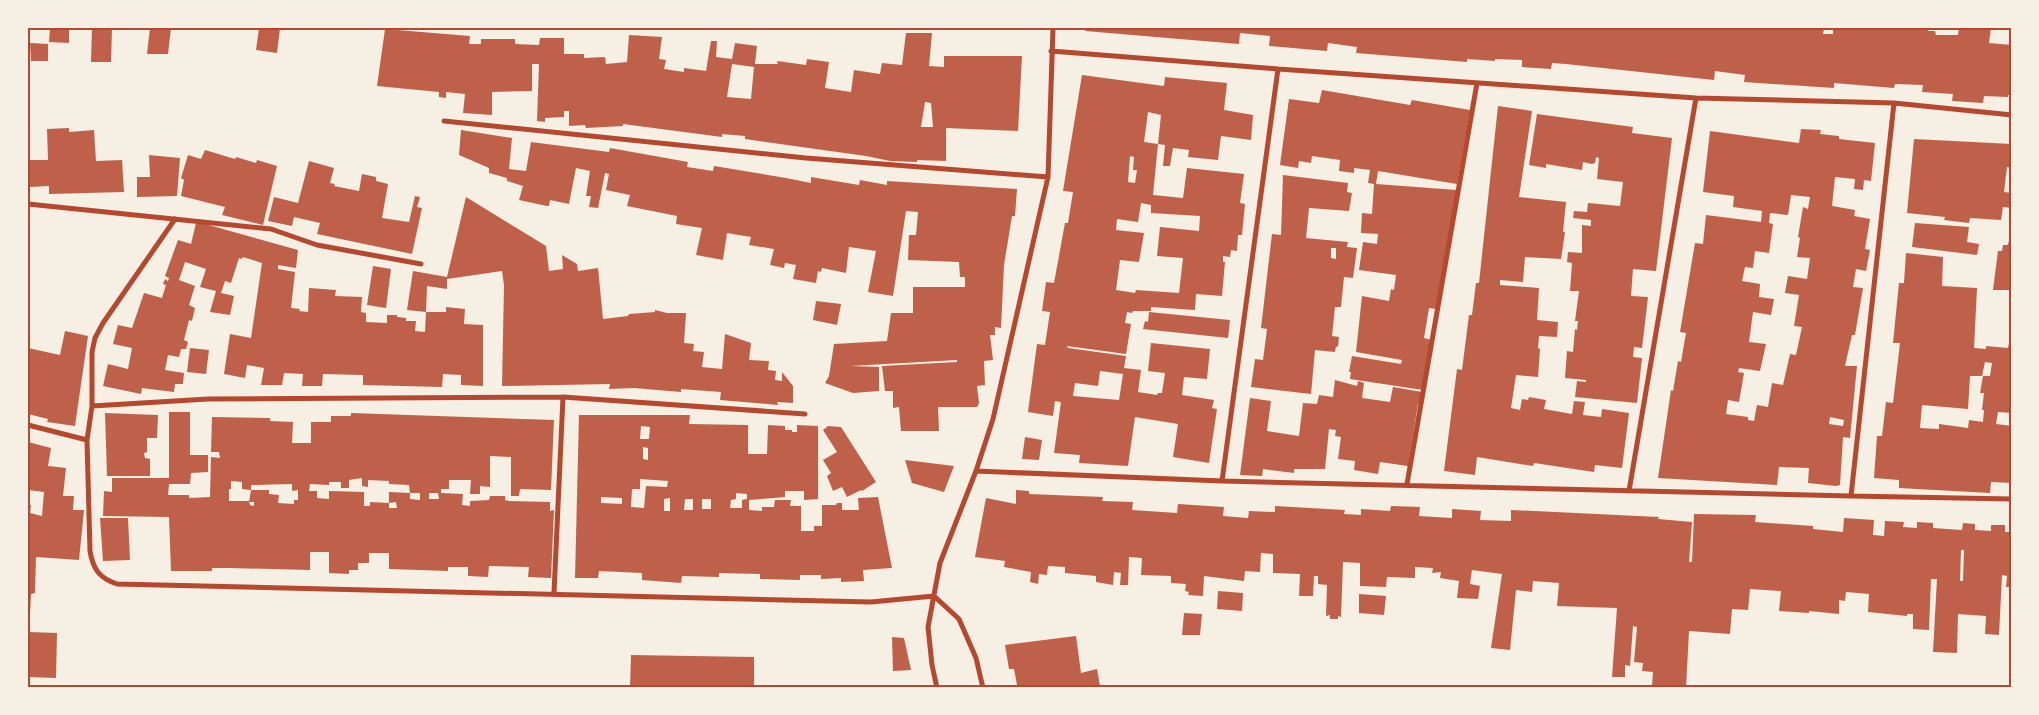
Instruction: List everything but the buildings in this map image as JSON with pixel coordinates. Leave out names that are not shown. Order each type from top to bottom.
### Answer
[{"type":"street","points":[[937,688],[932,665],[928,627],[940,563],[976,471],[993,418],[1048,177],[1052,28]]},
{"type":"street","points":[[1051,51],[1696,98],[1894,103],[2012,115]]},
{"type":"street","points":[[1222,481],[1278,69]]},
{"type":"street","points":[[1408,484],[1477,82]]},
{"type":"street","points":[[1629,491],[1696,98]]},
{"type":"street","points":[[1851,496],[1894,103]]},
{"type":"street","points":[[444,121],[806,158],[1048,177]]},
{"type":"street","points":[[28,204],[271,229],[318,244],[421,264]]},
{"type":"street","points":[[175,220],[102,323],[95,338],[92,352],[92,406],[87,440],[90,551],[92,565],[98,575],[106,580],[117,584],[871,602],[934,596],[959,619],[976,658],[982,688]]},
{"type":"street","points":[[92,406],[208,399],[563,397],[805,414]]},
{"type":"street","points":[[554,593],[563,397]]},
{"type":"street","points":[[28,425],[87,440]]},
{"type":"street","points":[[976,471],[1222,481],[2012,499]]}]
